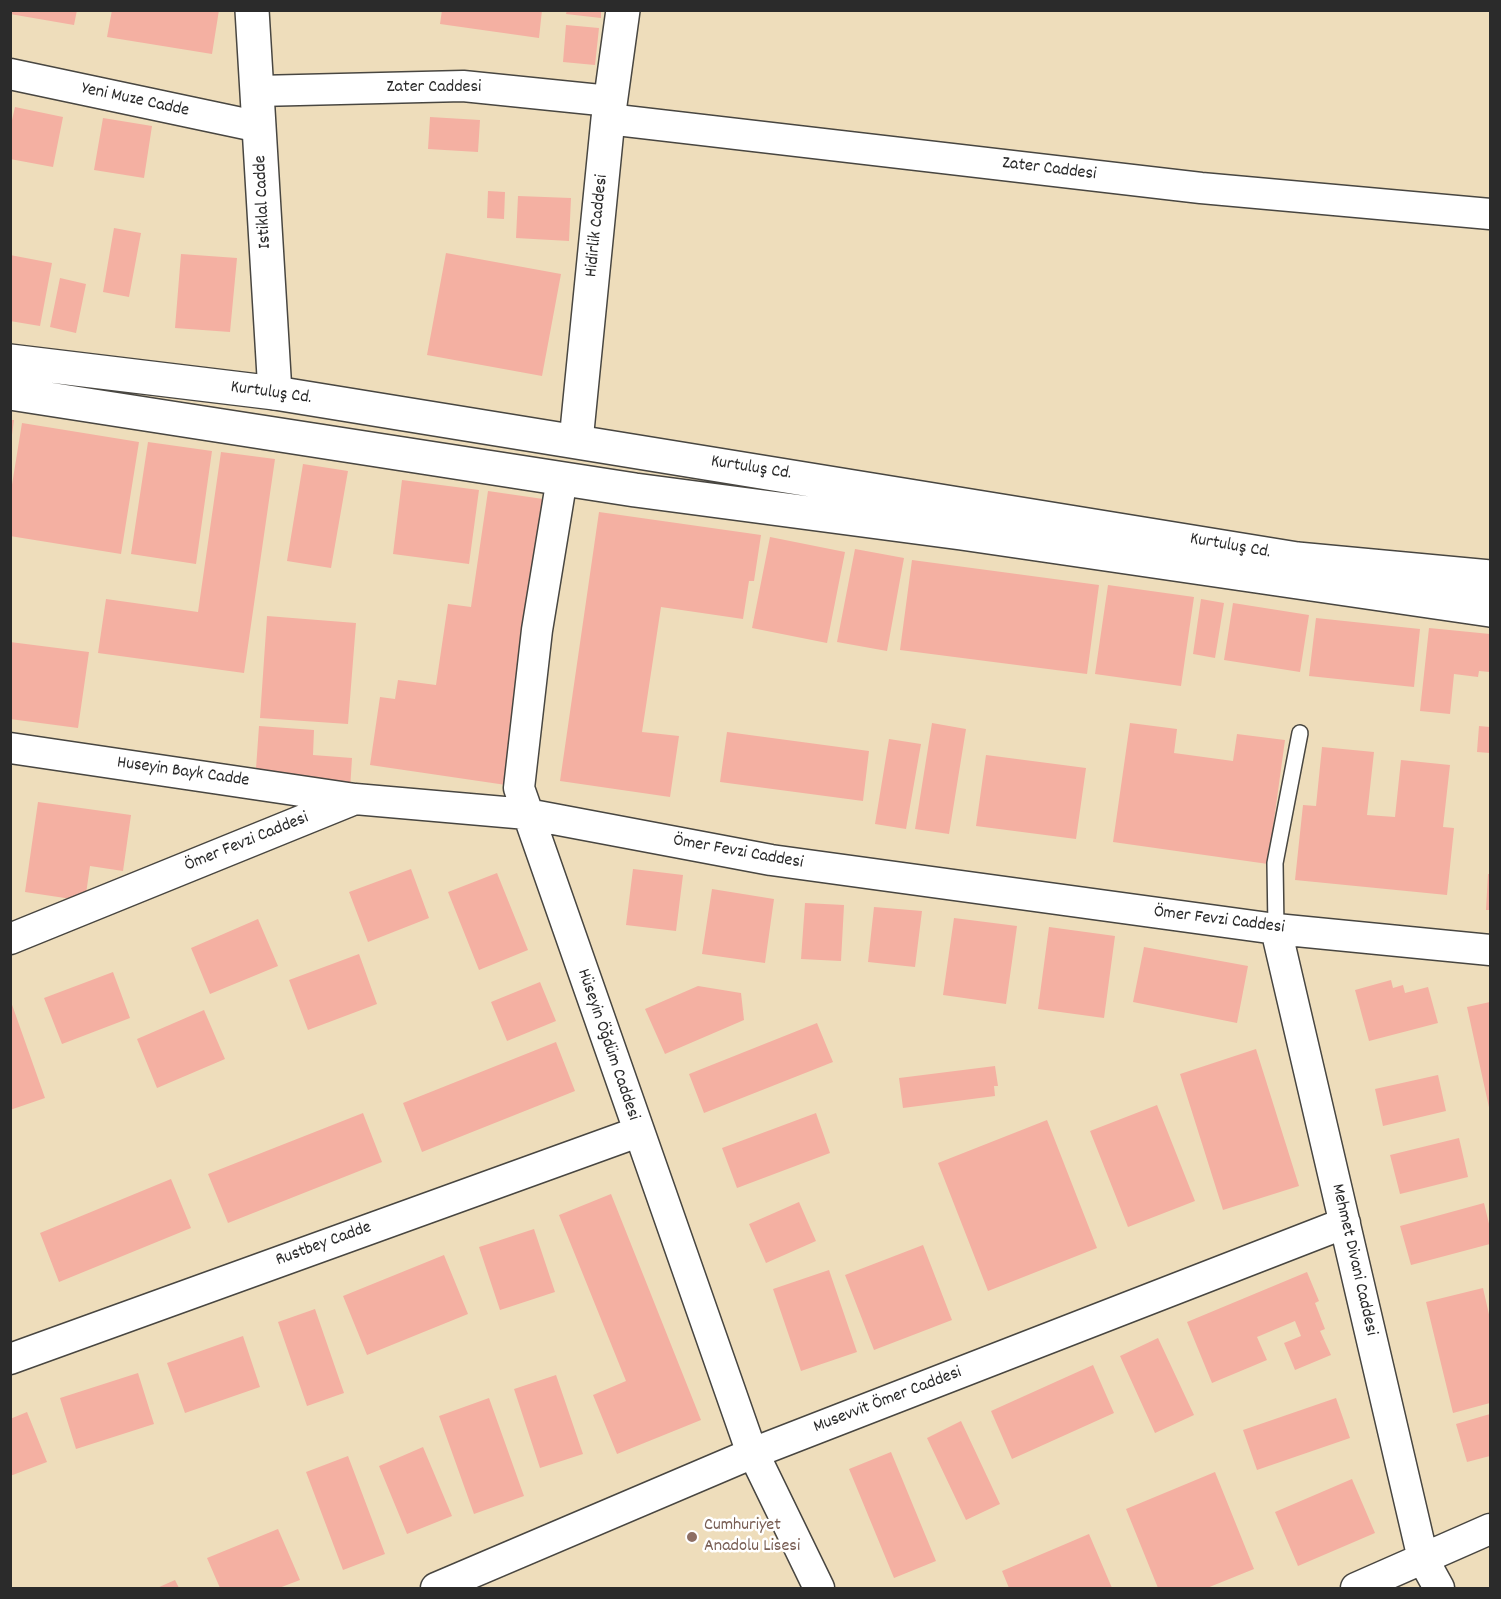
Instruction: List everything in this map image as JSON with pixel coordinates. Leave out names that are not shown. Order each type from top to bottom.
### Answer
[{"type":"main road","name":"Istiklal Cadde","points":[[252,10],[274,393]]},
{"type":"main road","name":"Hidirlik Caddesi","points":[[576,441],[609,110],[623,10]]},
{"type":"main road","name":"Kurtuluş Cd.","points":[[10,361],[274,393],[1297,558],[1491,577]]},
{"type":"main road","name":"Kurtuluş Cd.","points":[[10,393],[562,478],[1491,610]]},
{"type":"street","name":"Yeni Muze Cadde","points":[[10,74],[260,127]]},
{"type":"street","name":"Zater Caddesi","points":[[258,91],[462,86],[609,110],[1201,188],[1491,214]]},
{"type":"street","name":"Hüseyin Öğdüm Caddesi","points":[[562,478],[537,630],[519,788],[638,1132],[753,1453],[819,1588]]},
{"type":"street","name":"Huseyin Bayk Cadde","points":[[10,748],[355,799]]},
{"type":"street","name":"Ömer Fevzi Caddesi","points":[[10,939],[355,799],[527,814],[771,860],[1276,928],[1491,951]]},
{"type":"street","name":"Mehmet Divani Caddesi","points":[[1276,928],[1423,1559],[1439,1588]]},
{"type":"street","name":"Rustbey Cadde","points":[[10,1359],[638,1132]]},
{"type":"street","name":"Musevvit Ömer Caddesi","points":[[436,1588],[753,1453],[1345,1224]]},
{"type":"street","points":[[1356,1588],[1491,1529]]},
{"type":"lane","points":[[1276,928],[1275,863],[1300,733]]},
{"type":"building","points":[[10,10],[77,10],[74,25],[10,14]]},
{"type":"building","points":[[112,10],[219,10],[212,54],[107,37]]},
{"type":"building","points":[[442,10],[542,10],[539,38],[440,24]]},
{"type":"building","points":[[567,10],[601,10],[601,18],[566,14]]},
{"type":"building","points":[[566,25],[599,28],[595,65],[563,62]]},
{"type":"building","points":[[15,107],[63,117],[53,167],[10,159],[10,129]]},
{"type":"building","points":[[430,117],[480,120],[478,152],[428,149]]},
{"type":"building","points":[[103,118],[152,126],[144,178],[94,170]]},
{"type":"building","points":[[488,191],[505,192],[504,219],[487,218]]},
{"type":"building","points":[[518,196],[571,198],[569,241],[516,238]]},
{"type":"building","points":[[114,228],[141,233],[129,297],[103,292]]},
{"type":"building","points":[[446,253],[561,274],[542,376],[427,355]]},
{"type":"building","points":[[181,254],[237,258],[230,332],[175,328]]},
{"type":"building","points":[[10,255],[52,263],[40,326],[10,321]]},
{"type":"building","points":[[60,278],[86,284],[76,333],[50,327]]},
{"type":"building","points":[[10,420],[14,420],[12,435],[10,435]]},
{"type":"building","points":[[22,423],[139,442],[121,554],[10,536],[10,497]]},
{"type":"building","points":[[148,442],[212,451],[196,564],[131,554]]},
{"type":"building","points":[[221,452],[275,459],[244,673],[98,653],[106,599],[198,612]]},
{"type":"building","points":[[303,464],[348,471],[331,568],[287,561]]},
{"type":"building","points":[[402,480],[479,490],[469,564],[393,554]]},
{"type":"building","points":[[488,491],[550,500],[506,785],[370,765],[380,697],[395,699],[398,680],[436,685],[448,604],[471,607]]},
{"type":"building","points":[[599,512],[761,535],[754,581],[749,581],[743,619],[661,607],[642,732],[679,736],[670,797],[560,781]]},
{"type":"building","points":[[770,537],[845,552],[827,643],[752,628]]},
{"type":"building","points":[[855,549],[904,558],[887,651],[837,642]]},
{"type":"building","points":[[912,560],[1099,585],[1087,674],[900,650]]},
{"type":"building","points":[[1108,585],[1194,597],[1181,686],[1095,674]]},
{"type":"building","points":[[1201,599],[1224,603],[1215,658],[1193,654]]},
{"type":"building","points":[[1233,603],[1309,615],[1300,672],[1224,660]]},
{"type":"building","points":[[267,616],[356,623],[348,724],[260,718]]},
{"type":"building","points":[[1316,618],[1420,629],[1414,687],[1309,676]]},
{"type":"building","points":[[1429,628],[1490,634],[1490,672],[1479,671],[1478,677],[1454,674],[1450,714],[1420,711]]},
{"type":"building","points":[[10,642],[89,652],[78,728],[10,719]]},
{"type":"building","points":[[932,723],[966,729],[949,834],[915,829]]},
{"type":"building","points":[[1130,723],[1177,729],[1174,753],[1233,761],[1237,734],[1285,740],[1268,864],[1113,842]]},
{"type":"building","points":[[259,726],[314,730],[313,755],[352,758],[350,790],[255,783]]},
{"type":"building","points":[[1479,726],[1490,727],[1490,753],[1477,752]]},
{"type":"building","points":[[727,732],[869,751],[863,801],[720,782]]},
{"type":"building","points":[[889,739],[921,744],[906,829],[875,824]]},
{"type":"building","points":[[1322,747],[1374,752],[1367,815],[1395,817],[1401,760],[1450,765],[1443,827],[1454,828],[1447,895],[1295,880],[1303,805],[1316,806]]},
{"type":"building","points":[[986,755],[1086,768],[1076,839],[976,826]]},
{"type":"building","points":[[38,802],[131,815],[123,871],[90,866],[85,901],[25,892]]},
{"type":"building","points":[[411,869],[429,918],[368,942],[349,892]]},
{"type":"building","points":[[633,869],[683,875],[676,931],[626,925]]},
{"type":"building","points":[[497,873],[528,950],[479,970],[448,892]]},
{"type":"building","points":[[1488,874],[1490,874],[1490,910],[1486,910]]},
{"type":"building","points":[[712,889],[774,899],[765,963],[702,954]]},
{"type":"building","points":[[805,903],[844,905],[841,961],[801,959]]},
{"type":"building","points":[[874,907],[922,911],[915,967],[868,962]]},
{"type":"building","points":[[954,918],[1017,926],[1006,1004],[943,995]]},
{"type":"building","points":[[258,919],[278,966],[210,994],[191,948]]},
{"type":"building","points":[[1049,927],[1115,936],[1104,1018],[1038,1009]]},
{"type":"building","points":[[1144,947],[1248,966],[1237,1023],[1133,1002]]},
{"type":"building","points":[[359,954],[377,1004],[308,1030],[289,980]]},
{"type":"building","points":[[113,972],[130,1018],[62,1044],[44,998]]},
{"type":"building","points":[[1391,980],[1393,988],[1403,985],[1405,993],[1428,987],[1438,1023],[1369,1041],[1355,990]]},
{"type":"building","points":[[540,982],[556,1021],[507,1041],[491,1002]]},
{"type":"building","points":[[698,986],[741,993],[744,1020],[665,1054],[645,1009]]},
{"type":"building","points":[[10,999],[45,1098],[10,1110]]},
{"type":"building","points":[[1490,1002],[1490,1112],[1467,1007]]},
{"type":"building","points":[[204,1010],[225,1059],[157,1088],[137,1039]]},
{"type":"building","points":[[817,1023],[833,1062],[704,1113],[689,1074]]},
{"type":"building","points":[[556,1042],[575,1091],[422,1152],[403,1103]]},
{"type":"building","points":[[1256,1049],[1299,1186],[1223,1210],[1180,1074]]},
{"type":"building","points":[[995,1066],[998,1086],[994,1086],[995,1096],[903,1108],[899,1078]]},
{"type":"building","points":[[1438,1075],[1446,1111],[1383,1126],[1375,1089]]},
{"type":"building","points":[[1157,1105],[1195,1201],[1128,1227],[1090,1131]]},
{"type":"building","points":[[363,1113],[382,1162],[228,1223],[208,1174]]},
{"type":"building","points":[[816,1113],[830,1153],[737,1188],[722,1148]]},
{"type":"building","points":[[1047,1120],[1097,1248],[988,1291],[938,1163]]},
{"type":"building","points":[[1459,1138],[1468,1177],[1400,1194],[1390,1155]]},
{"type":"building","points":[[171,1179],[191,1228],[59,1282],[40,1233]]},
{"type":"building","points":[[611,1194],[701,1420],[617,1454],[593,1395],[626,1381],[559,1215]]},
{"type":"building","points":[[799,1202],[816,1241],[766,1263],[749,1224]]},
{"type":"building","points":[[1484,1203],[1490,1228],[1490,1244],[1411,1265],[1400,1226]]},
{"type":"building","points":[[534,1229],[555,1292],[500,1310],[479,1247]]},
{"type":"building","points":[[923,1245],[952,1320],[874,1350],[845,1275]]},
{"type":"building","points":[[444,1255],[468,1314],[367,1355],[343,1296]]},
{"type":"building","points":[[829,1270],[857,1352],[801,1371],[773,1289]]},
{"type":"building","points":[[1307,1272],[1319,1301],[1315,1303],[1325,1329],[1320,1331],[1331,1355],[1295,1370],[1284,1343],[1301,1336],[1295,1321],[1257,1337],[1267,1360],[1212,1383],[1187,1322]]},
{"type":"building","points":[[1483,1288],[1490,1319],[1490,1403],[1453,1413],[1426,1302]]},
{"type":"building","points":[[315,1309],[344,1393],[307,1406],[278,1322]]},
{"type":"building","points":[[243,1336],[260,1387],[185,1413],[167,1363]]},
{"type":"building","points":[[1158,1338],[1194,1415],[1155,1433],[1120,1356]]},
{"type":"building","points":[[1093,1365],[1114,1413],[1012,1459],[991,1411]]},
{"type":"building","points":[[138,1373],[154,1424],[76,1449],[60,1398]]},
{"type":"building","points":[[556,1375],[583,1454],[540,1468],[514,1389]]},
{"type":"building","points":[[489,1398],[524,1496],[474,1514],[439,1416]]},
{"type":"building","points":[[1336,1398],[1350,1438],[1257,1470],[1243,1430]]},
{"type":"building","points":[[27,1412],[47,1462],[10,1476],[10,1419]]},
{"type":"building","points":[[1490,1414],[1490,1456],[1467,1462],[1456,1424]]},
{"type":"building","points":[[961,1421],[1000,1504],[966,1520],[927,1438]]},
{"type":"building","points":[[423,1447],[452,1516],[407,1534],[379,1466]]},
{"type":"building","points":[[891,1452],[936,1561],[894,1578],[849,1469]]},
{"type":"building","points":[[348,1456],[385,1554],[343,1570],[306,1472]]},
{"type":"building","points":[[1215,1472],[1254,1569],[1207,1588],[1158,1588],[1126,1509]]},
{"type":"building","points":[[1352,1479],[1375,1533],[1298,1566],[1275,1512]]},
{"type":"building","points":[[278,1529],[300,1580],[279,1588],[220,1588],[207,1558]]},
{"type":"building","points":[[1089,1534],[1112,1588],[1009,1588],[1002,1571]]},
{"type":"building","points":[[175,1580],[179,1588],[157,1588]]},
{"type":"place","name":"Cumhuriyet Anadolu Lisesi","points":[[692,1537]]}]
